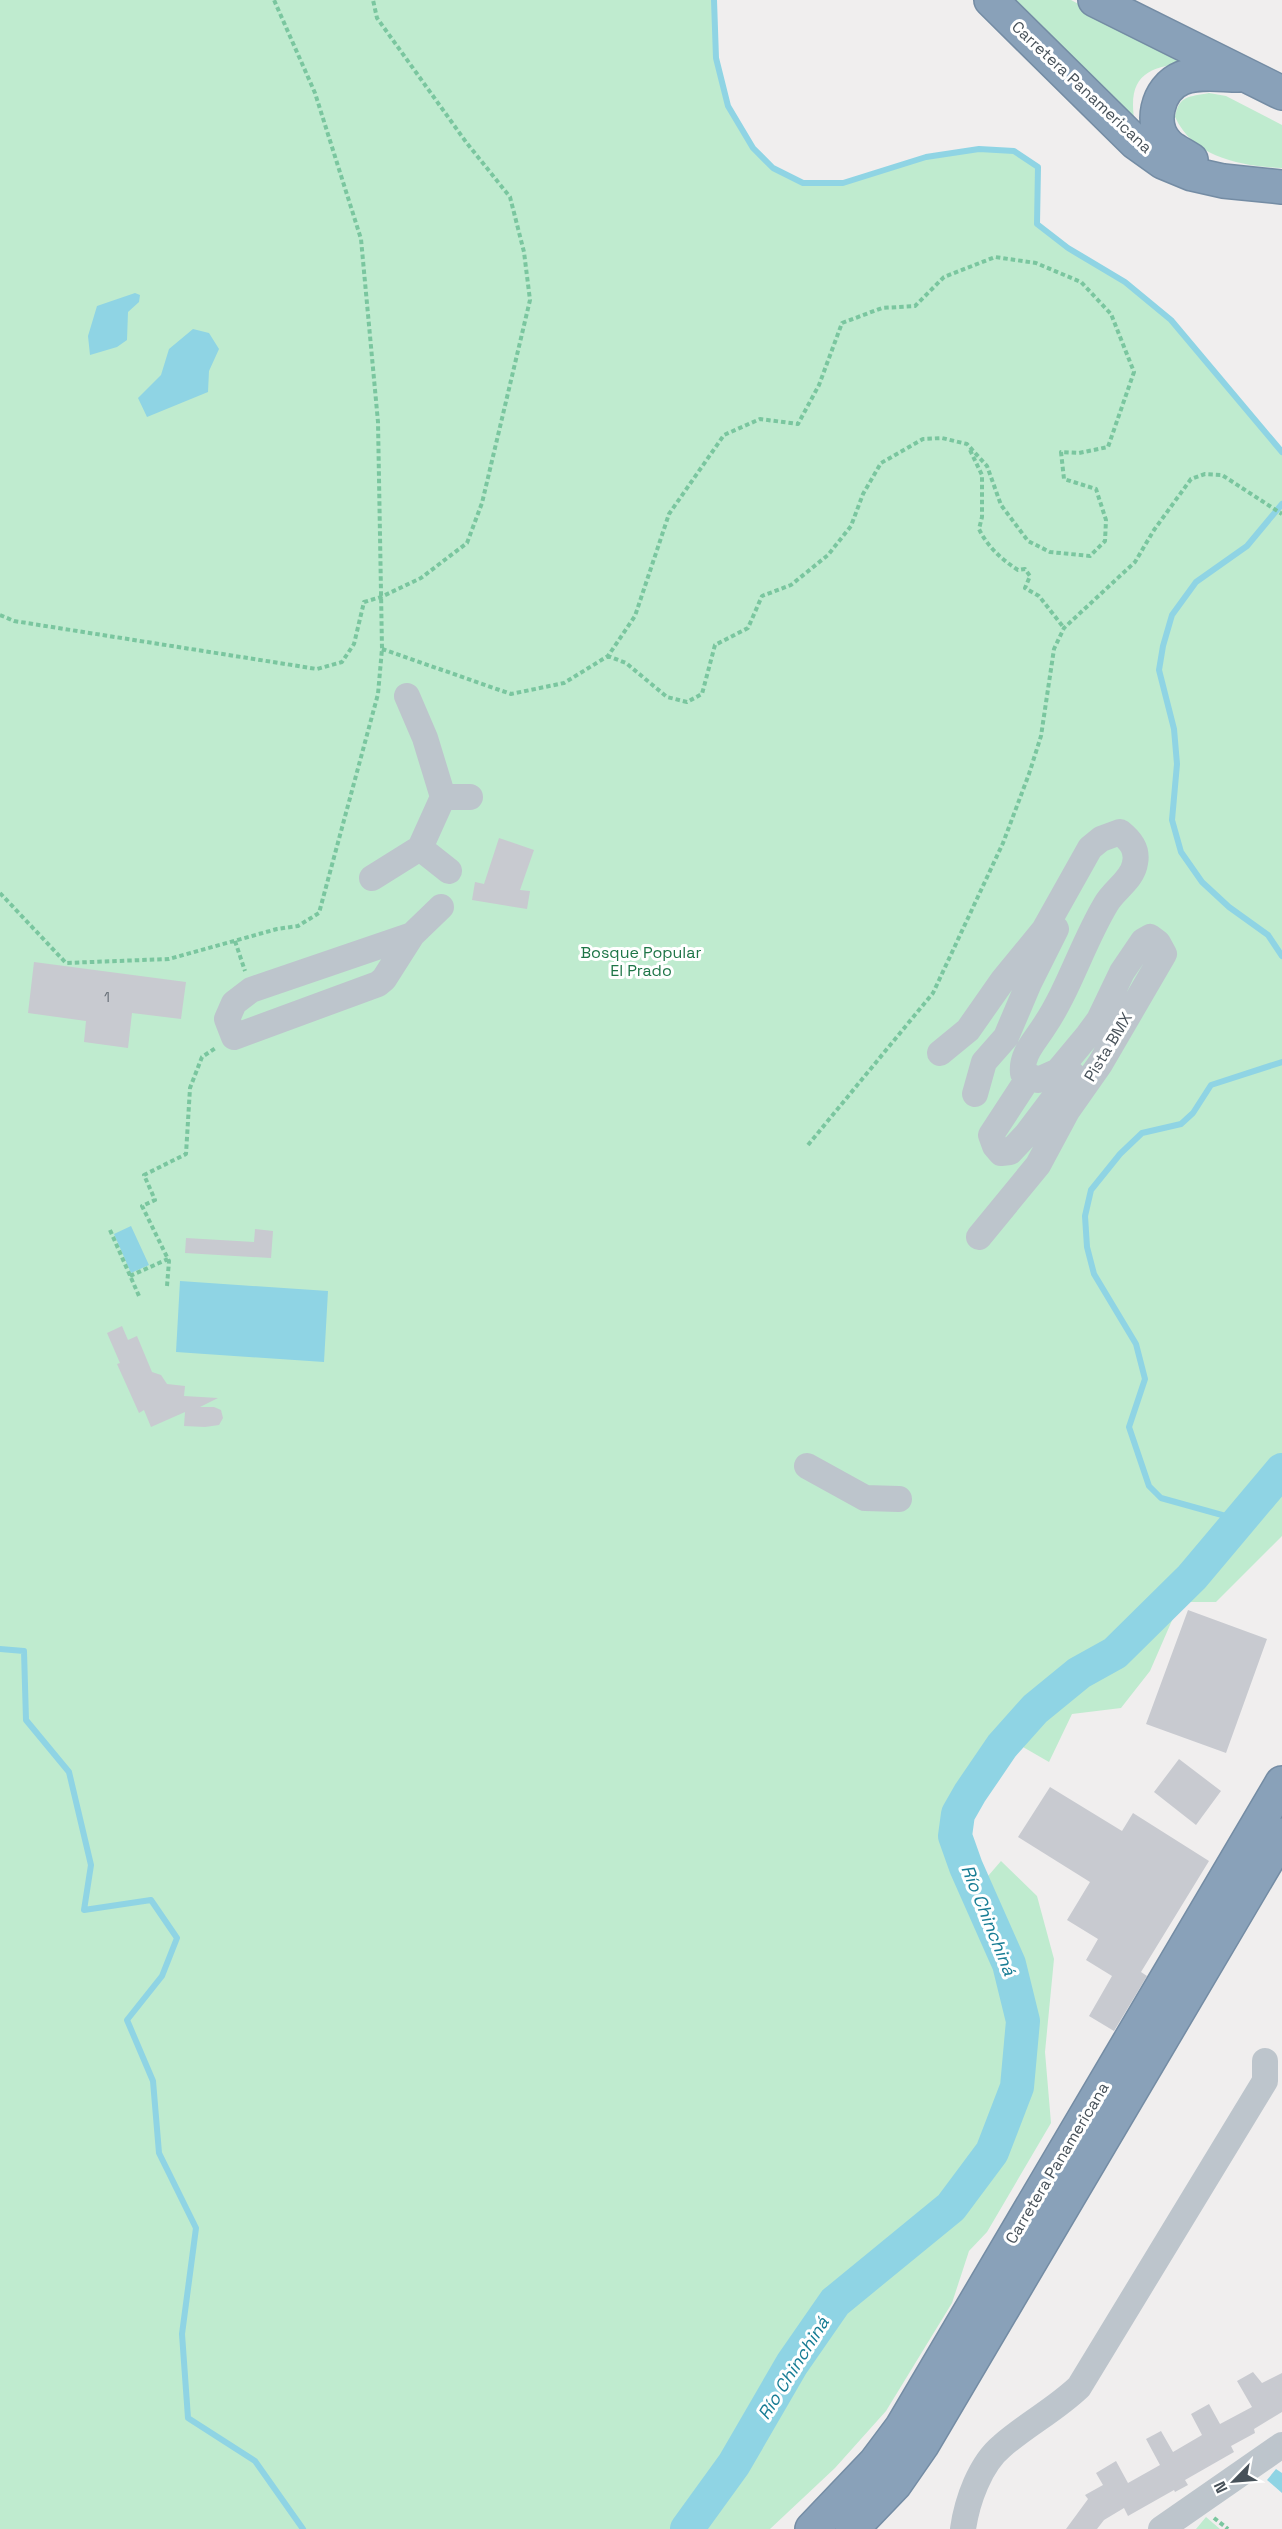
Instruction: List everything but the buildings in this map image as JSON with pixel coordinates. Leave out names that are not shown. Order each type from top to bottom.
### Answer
[{"type":"highway","name":"Carretera Panamericana","points":[[991,0],[1135,142],[1163,162],[1192,174],[1222,181],[1282,187]]},
{"type":"highway","points":[[1095,0],[1282,93]]},
{"type":"highway","points":[[1222,181],[1167,144],[1158,128],[1157,110],[1162,97],[1171,85],[1182,78],[1199,75],[1243,75]]},
{"type":"highway","name":"Carretera Panamericana","points":[[812,2529],[868,2471],[902,2427],[1282,1783]]},
{"type":"highway","name":"Carretera Panamericana","points":[[852,2529],[896,2484],[922,2445],[1282,1835]]},
{"type":"street","points":[[372,878],[420,848],[443,797],[425,738],[407,696]]},
{"type":"street","points":[[443,797],[470,797]]},
{"type":"street","points":[[940,1053],[969,1030],[1003,980],[1044,930],[1090,848],[1110,834],[1120,832],[1128,838],[1136,850],[1132,872],[1107,902],[1090,932],[1055,1009],[1026,1054],[1022,1065],[1023,1073],[1029,1077]]},
{"type":"street","points":[[420,848],[449,872]]},
{"type":"street","points":[[975,1094],[984,1062],[1006,1037],[1057,926],[1062,899]]},
{"type":"street","points":[[412,935],[251,990],[234,1003],[227,1019],[234,1037],[378,984],[384,980],[412,935],[441,907]]},
{"type":"street","name":"Pista BMX","points":[[980,1237],[1038,1165],[1067,1111],[1100,1064],[1124,1019],[1159,966],[1164,954],[1158,943],[1150,937],[1143,941],[1122,972],[1099,1020],[1071,1075],[1026,1135],[1010,1152],[1001,1153],[991,1136],[1029,1077],[1038,1080],[1058,1071],[1099,1020]]},
{"type":"street","points":[[807,1466],[865,1498],[899,1499]]},
{"type":"street","points":[[963,2529],[969,2504],[984,2466],[1000,2447],[1060,2405],[1079,2387],[1265,2081],[1264,2061]]},
{"type":"street","points":[[1161,2529],[1279,2451]]},
{"type":"path","points":[[0,895],[6,898],[66,963],[169,958],[298,926],[320,913],[378,694],[382,649],[378,422],[361,239],[315,93],[274,0]]},
{"type":"path","points":[[0,615],[14,621],[316,669],[342,662],[354,644],[364,602],[381,597],[421,578],[468,543],[482,503],[530,300],[524,252],[510,197],[466,142],[377,18],[373,0]]},
{"type":"path","points":[[382,649],[511,694],[564,683],[608,656],[635,616],[669,514],[724,435],[759,419],[798,424],[819,385],[842,323],[882,308],[915,306],[944,277],[995,257],[1036,263],[1080,282],[1111,314],[1134,372],[1108,447],[1079,453],[1061,452],[1064,479],[1096,489],[1106,520],[1105,541],[1090,556],[1050,552],[1028,541],[1001,506],[987,466],[967,444],[942,438],[923,439],[881,463],[863,494],[851,526],[828,555],[791,585],[762,596],[748,628],[715,645],[702,694],[687,702],[667,697],[626,663],[608,656]]},
{"type":"path","points":[[967,444],[982,475],[982,517],[979,529],[983,537],[1001,560],[1018,570],[1025,568],[1030,576],[1025,588],[1039,596],[1064,628]]},
{"type":"path","points":[[808,1145],[933,993],[1003,843],[1029,774],[1041,736],[1054,649],[1064,628],[1135,562],[1154,530],[1191,479],[1205,474],[1222,475],[1280,513]]},
{"type":"path","points":[[235,940],[251,990]]},
{"type":"path","points":[[167,1286],[168,1259],[142,1206],[155,1200],[144,1175],[186,1154],[190,1088],[199,1061],[204,1054],[234,1037]]},
{"type":"path","points":[[110,1230],[139,1296]]},
{"type":"path","points":[[130,1276],[168,1259]]},
{"type":"green space","name":"Bosque Popular El Prado","points":[[0,0],[714,0],[716,58],[728,106],[753,148],[773,168],[803,183],[843,183],[926,157],[979,149],[1014,151],[1038,167],[1037,224],[1068,248],[1125,282],[1171,320],[1282,452],[1282,1536],[1216,1602],[1180,1602],[1150,1671],[1121,1708],[1072,1714],[1049,1762],[1009,1739],[992,1759],[966,1799],[956,1825],[956,1837],[961,1857],[976,1890],[1001,1861],[1037,1896],[1054,1959],[1045,2052],[1051,2123],[987,2232],[969,2251],[952,2303],[886,2411],[835,2468],[770,2529],[0,2529]]},
{"type":"green space","points":[[1007,0],[1071,0],[1190,63],[1162,67],[1143,76],[1134,94],[1135,124]]},
{"type":"green space","points":[[1209,93],[1226,96],[1282,125],[1282,168],[1251,165],[1220,157],[1206,151],[1183,131],[1175,117],[1179,105],[1186,98]]},
{"type":"green space","points":[[1206,2517],[1220,2529],[1196,2529]]},
{"type":"water","points":[[135,293],[140,295],[139,302],[128,312],[127,340],[117,347],[90,355],[88,336],[97,306]]},
{"type":"water","points":[[193,329],[209,333],[219,349],[209,371],[208,392],[147,417],[138,398],[161,375],[169,349]]},
{"type":"water","points":[[131,1226],[149,1265],[131,1273],[114,1234]]},
{"type":"water","points":[[180,1281],[328,1291],[324,1362],[176,1352]]},
{"type":"water","points":[[1276,2469],[1282,2473],[1282,2493],[1267,2480]]},
{"type":"waterway","points":[[714,0],[716,58],[728,106],[753,148],[773,168],[803,183],[843,183],[926,157],[979,149],[1014,151],[1038,167],[1037,224],[1068,248],[1125,282],[1171,320],[1282,452]]},
{"type":"waterway","points":[[1282,504],[1247,546],[1196,582],[1172,615],[1159,670],[1174,729],[1177,764],[1172,820],[1181,852],[1202,882],[1229,907],[1268,935],[1282,956]]},
{"type":"waterway","points":[[1240,1520],[1161,1498],[1149,1486],[1129,1427],[1145,1379],[1136,1344],[1094,1274],[1087,1247],[1085,1216],[1091,1190],[1120,1154],[1142,1133],[1181,1124],[1193,1113],[1211,1085],[1282,1062]]},
{"type":"waterway","name":"Río Chinchiná","points":[[687,2529],[734,2464],[792,2364],[835,2302],[951,2207],[992,2152],[1017,2087],[1023,2021],[1009,1964],[966,1867],[955,1836],[958,1814],[1002,1746],[1035,1709],[1079,1673],[1115,1653],[1192,1577],[1282,1470]]},
{"type":"waterway","points":[[0,1649],[24,1651],[26,1720],[69,1772],[91,1865],[84,1910],[151,1900],[177,1938],[162,1976],[127,2020],[153,2081],[159,2153],[196,2228],[182,2334],[188,2418],[255,2461],[303,2529]]}]
